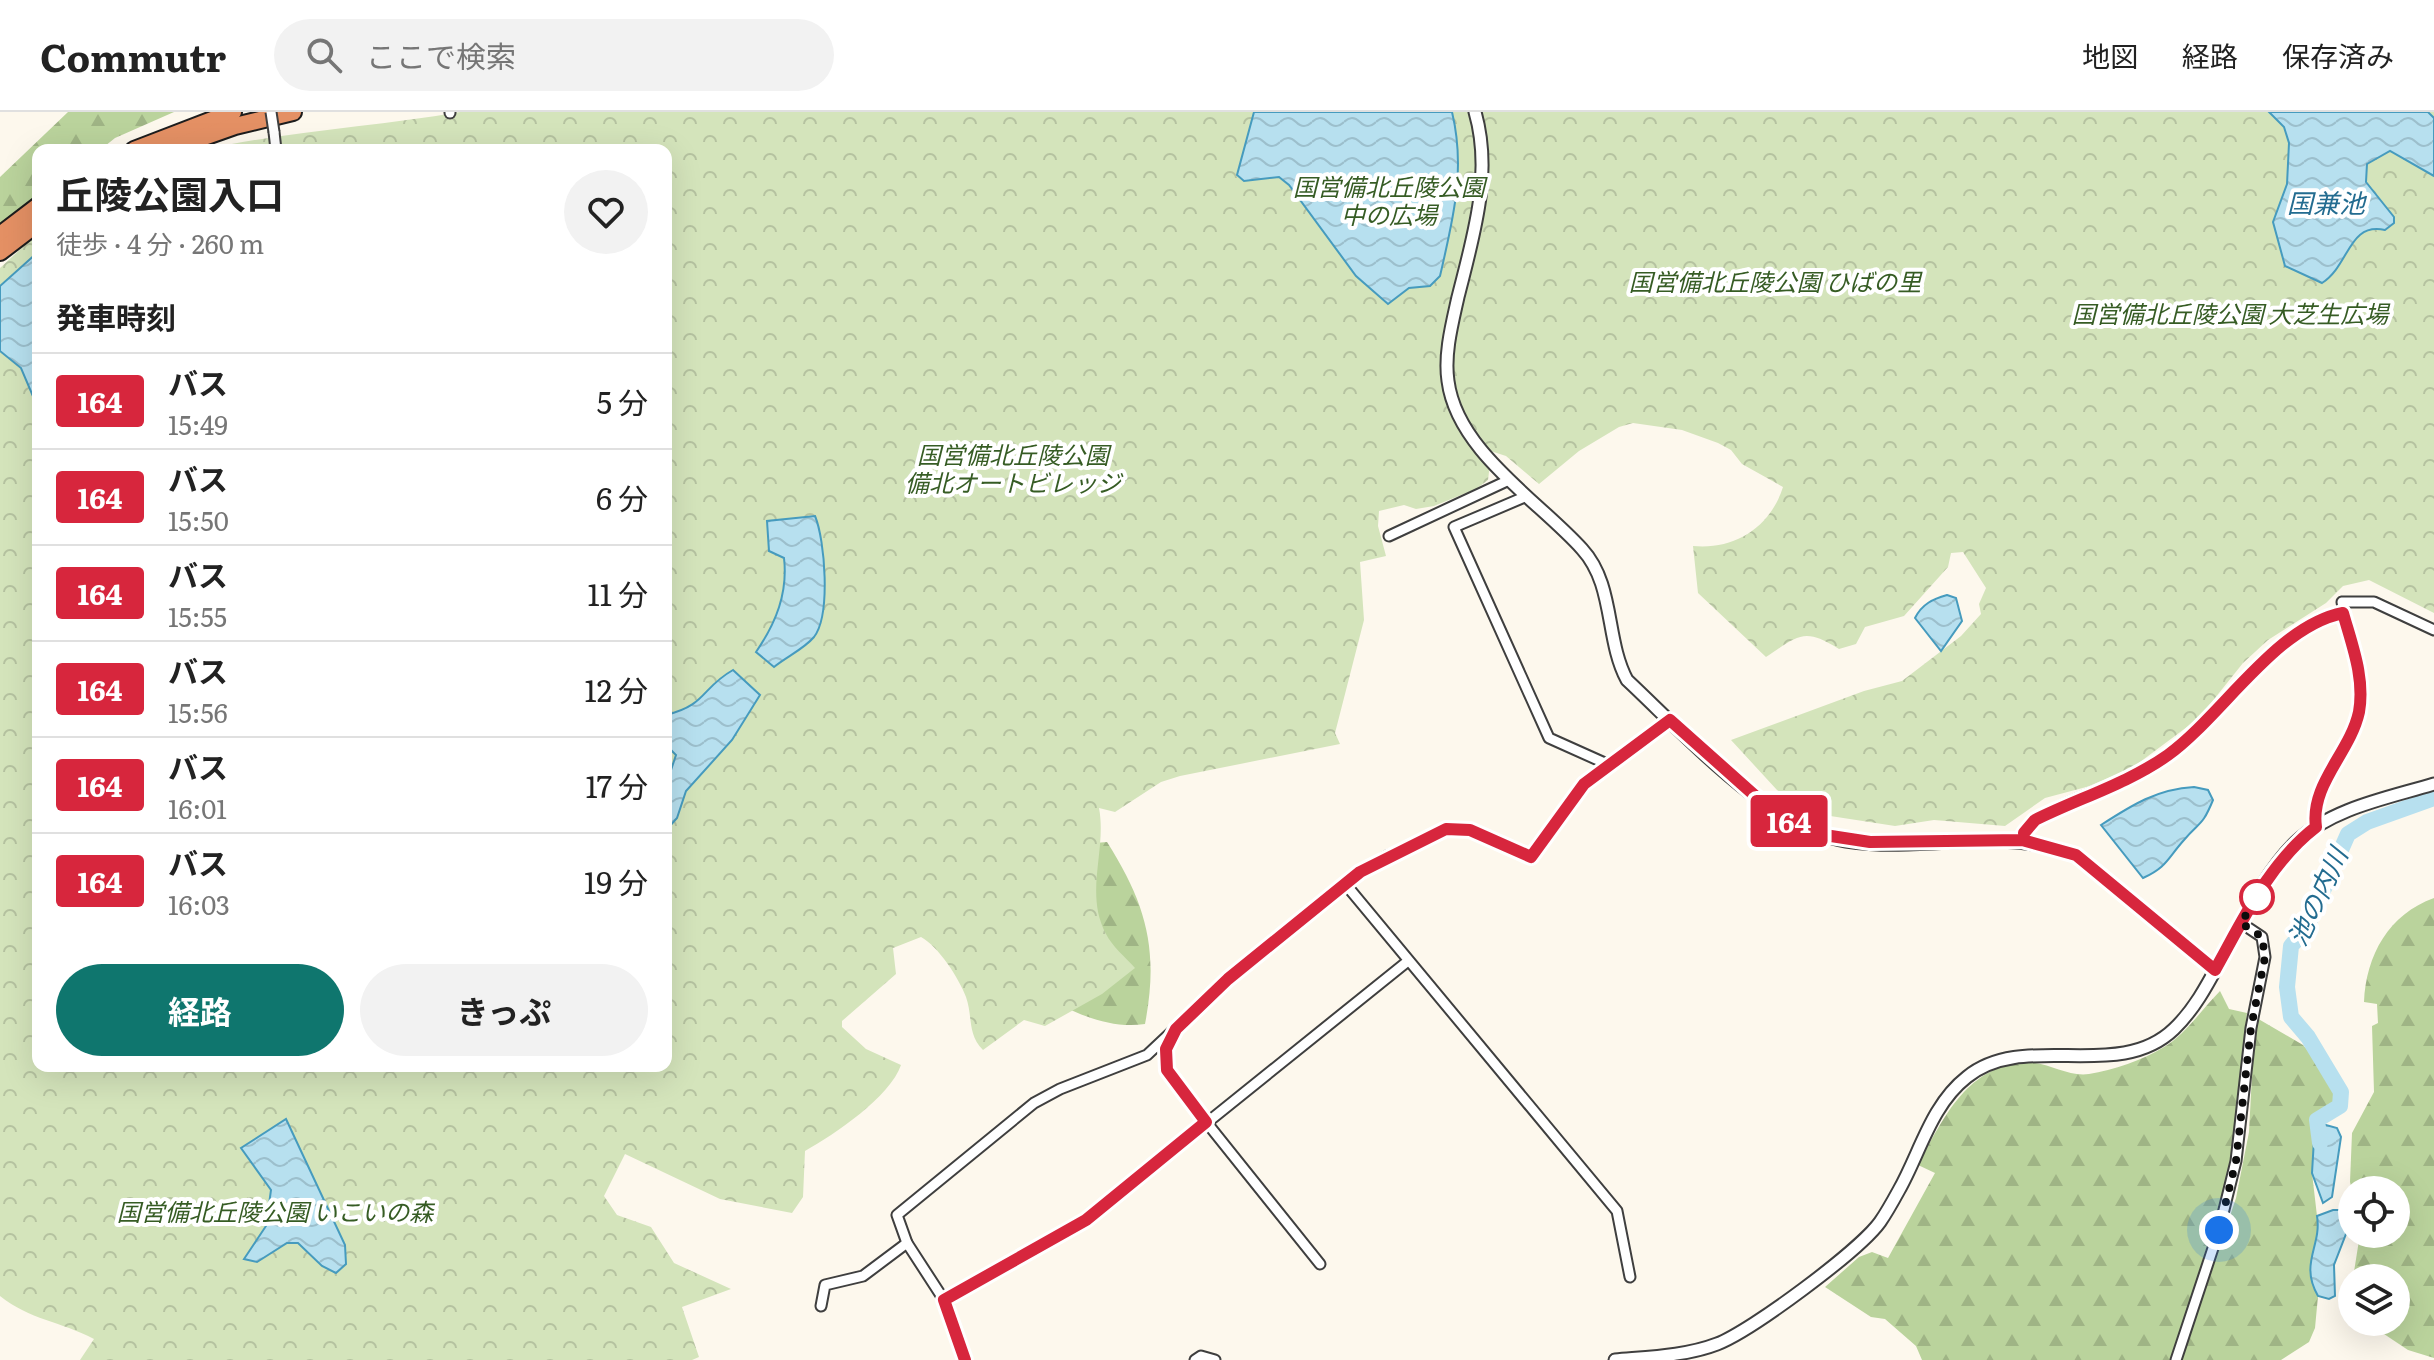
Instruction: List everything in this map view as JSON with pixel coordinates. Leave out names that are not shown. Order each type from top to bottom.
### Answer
[{"type":"highway","points":[[150,144],[233,112]]},
{"type":"highway","points":[[184,144],[235,126],[293,112]]},
{"type":"highway","points":[[0,235],[32,211]]},
{"type":"highway","points":[[0,252],[32,228]]},
{"type":"street","points":[[271,112],[275,144]]},
{"type":"street","points":[[1475,112],[1481,136],[1481,203],[1450,335],[1448,382],[1467,430],[1509,480],[1583,550],[1598,573],[1620,667],[1627,680],[1771,810],[1818,834],[1846,841],[1877,842],[2022,840],[2076,855],[2215,970]]},
{"type":"street","points":[[1389,536],[1509,480]]},
{"type":"street","points":[[1527,496],[1454,527],[1549,738],[1607,764]]},
{"type":"street","points":[[2316,827],[2314,803],[2354,729],[2359,710],[2359,670],[2342,602],[2374,602],[2434,630]]},
{"type":"street","points":[[2022,840],[2035,820],[2129,779],[2165,757],[2209,721],[2258,667],[2323,617],[2343,613]]},
{"type":"street","points":[[965,1360],[944,1300],[907,1243],[897,1215],[1016,1116],[1060,1089],[1147,1055],[1228,979],[1368,867],[1446,829],[1470,830],[1531,857],[1584,784],[1670,720]]},
{"type":"street","points":[[1615,1360],[1714,1346],[1756,1322],[1843,1257],[1880,1222],[1903,1183],[1922,1138],[1966,1077],[1992,1064],[2030,1057],[2113,1055],[2144,1046],[2172,1032],[2195,1007],[2272,872],[2295,843],[2316,827],[2351,810],[2434,784]]},
{"type":"street","points":[[1347,886],[1617,1211],[1630,1277]]},
{"type":"street","points":[[2176,1360],[2219,1230],[2236,1161],[2251,1028],[2265,957],[2262,937],[2241,923]]},
{"type":"street","points":[[944,1300],[1086,1220],[1408,961]]},
{"type":"street","points":[[1176,1029],[1166,1049],[1167,1070],[1320,1264]]},
{"type":"street","points":[[821,1306],[825,1285],[863,1276],[907,1243]]},
{"type":"street","points":[[1195,1360],[1201,1356],[1215,1360]]},
{"type":"green space","points":[[68,112],[174,112],[108,144],[35,144]]},
{"type":"green space","points":[[460,112],[2434,112],[2434,613],[2369,580],[2343,586],[2326,603],[2268,640],[2243,663],[2199,718],[2132,768],[2090,786],[2045,798],[2005,826],[1934,820],[1895,826],[1811,813],[1777,790],[1731,740],[1864,691],[1902,681],[1961,636],[1981,614],[1979,604],[1986,588],[1963,552],[1951,553],[1948,567],[1904,616],[1865,627],[1856,644],[1839,649],[1817,638],[1802,636],[1766,657],[1698,593],[1693,546],[1723,544],[1748,533],[1769,514],[1783,487],[1742,464],[1731,450],[1718,443],[1682,430],[1633,423],[1619,427],[1579,451],[1539,484],[1506,456],[1475,446],[1490,464],[1488,480],[1476,489],[1434,506],[1416,509],[1404,505],[1379,511],[1378,526],[1386,556],[1360,562],[1364,620],[1335,733],[1340,744],[1180,776],[1161,782],[1115,812],[1099,808],[1101,824],[1096,887],[1100,919],[1112,943],[1135,968],[1102,994],[1045,1026],[1024,1020],[983,1050],[972,1031],[963,989],[941,955],[921,937],[893,948],[896,974],[842,1021],[842,1027],[866,1049],[901,1065],[886,1090],[874,1102],[846,1125],[805,1151],[803,1197],[792,1213],[720,1199],[625,1154],[604,1196],[617,1215],[651,1227],[674,1263],[731,1289],[682,1307],[699,1357],[692,1360],[80,1360],[94,1339],[23,1310],[0,1296],[0,268],[32,239],[32,1072],[672,1072],[672,144],[234,144]]},
{"type":"green space","points":[[32,146],[32,201],[0,225],[0,177]]},
{"type":"green space","points":[[1107,842],[1132,887],[1146,929],[1151,974],[1145,1024],[1128,1025],[1094,1019],[1016,981],[1095,843]]},
{"type":"green space","points":[[2434,898],[2434,1358],[2408,1350],[2387,1336],[2410,1336],[2410,1264],[2355,1264],[2358,1248],[2410,1248],[2410,1176],[2350,1176],[2352,1133],[2374,1092],[2372,1026],[2378,1023],[2377,1004],[2364,1002],[2369,968],[2383,938],[2404,914]]},
{"type":"green space","points":[[2220,991],[2229,1009],[2247,1013],[2232,1152],[2221,1202],[2171,1360],[1922,1360],[1916,1346],[1885,1319],[1871,1317],[1825,1287],[1859,1257],[1872,1252],[1888,1258],[1935,1173],[1918,1165],[1949,1111],[1976,1081],[1993,1070],[2012,1064],[2035,1063],[2082,1074],[2128,1064],[2172,1042]]},
{"type":"green space","points":[[2255,1017],[2303,1045],[2336,1082],[2333,1109],[2315,1122],[2312,1173],[2317,1216],[2318,1296],[2315,1328],[2309,1342],[2281,1360],[2182,1360],[2236,1198],[2249,1132]]},
{"type":"water","points":[[1254,112],[1452,112],[1458,174],[1440,276],[1430,286],[1409,288],[1388,304],[1356,276],[1289,185],[1279,177],[1244,181],[1237,175]]},
{"type":"water","name":"国兼池","points":[[2269,112],[2428,112],[2434,118],[2434,176],[2390,151],[2367,164],[2366,182],[2394,217],[2394,223],[2385,230],[2363,232],[2322,283],[2285,266],[2273,222],[2287,184],[2289,143],[2284,127]]},
{"type":"water","points":[[32,257],[32,394],[21,368],[0,351],[0,286]]},
{"type":"water","points":[[815,516],[825,577],[823,612],[814,637],[774,667],[756,652],[775,619],[784,583],[784,558],[769,551],[767,521]]},
{"type":"water","points":[[1947,595],[1956,598],[1962,621],[1941,651],[1915,618],[1928,603]]},
{"type":"water","points":[[733,670],[760,695],[732,740],[686,791],[672,824],[672,767],[676,755],[672,751],[672,713],[697,701]]},
{"type":"water","points":[[2194,787],[2208,790],[2213,800],[2206,815],[2162,866],[2143,878],[2101,825],[2156,795]]},
{"type":"water","points":[[286,1119],[345,1245],[346,1264],[336,1273],[322,1266],[298,1243],[287,1243],[257,1262],[244,1259],[266,1226],[271,1190],[241,1148]]},
{"type":"water","points":[[2315,1122],[2337,1128],[2341,1137],[2332,1197],[2323,1203],[2312,1173]]},
{"type":"water","points":[[2338,1210],[2338,1248],[2341,1248],[2334,1265],[2335,1296],[2329,1299],[2318,1296],[2311,1274],[2317,1216]]},
{"type":"waterway","name":"池の内川","points":[[2320,1143],[2317,1120],[2340,1106],[2341,1092],[2308,1037],[2291,1017],[2287,987],[2291,946],[2306,929],[2348,834],[2367,822],[2434,798]]},
{"type":"bus line","name":"164","points":[[965,1360],[944,1300],[1086,1220],[1206,1122],[1167,1070],[1166,1049],[1176,1029],[1228,979],[1257,959],[1360,872],[1438,832],[1458,828],[1470,830],[1531,857],[1541,848],[1584,784],[1670,720],[1771,810],[1818,834],[1846,841],[1870,842],[2022,840],[2076,855],[2215,970],[2272,872],[2295,843],[2316,827],[2314,803],[2354,729],[2361,686],[2343,613],[2323,617],[2258,667],[2240,683],[2209,721],[2165,757],[2129,779],[2035,820],[2024,833]]},
{"type":"route","points":[[2219,1230],[2236,1161],[2251,1028],[2265,957],[2262,937],[2241,923],[2257,897]]},
{"type":"park label","name":"国営備北丘陵公園 中の広場","points":[[1389,202]]},
{"type":"park label","name":"国営備北丘陵公園 ひばの里","points":[[1775,283]]},
{"type":"park label","name":"国営備北丘陵公園 大芝生広場","points":[[2230,315]]},
{"type":"park label","name":"国営備北丘陵公園 備北オートビレッジ","points":[[1013,470]]},
{"type":"park label","name":"国営備北丘陵公園 いこいの森","points":[[275,1213]]}]
